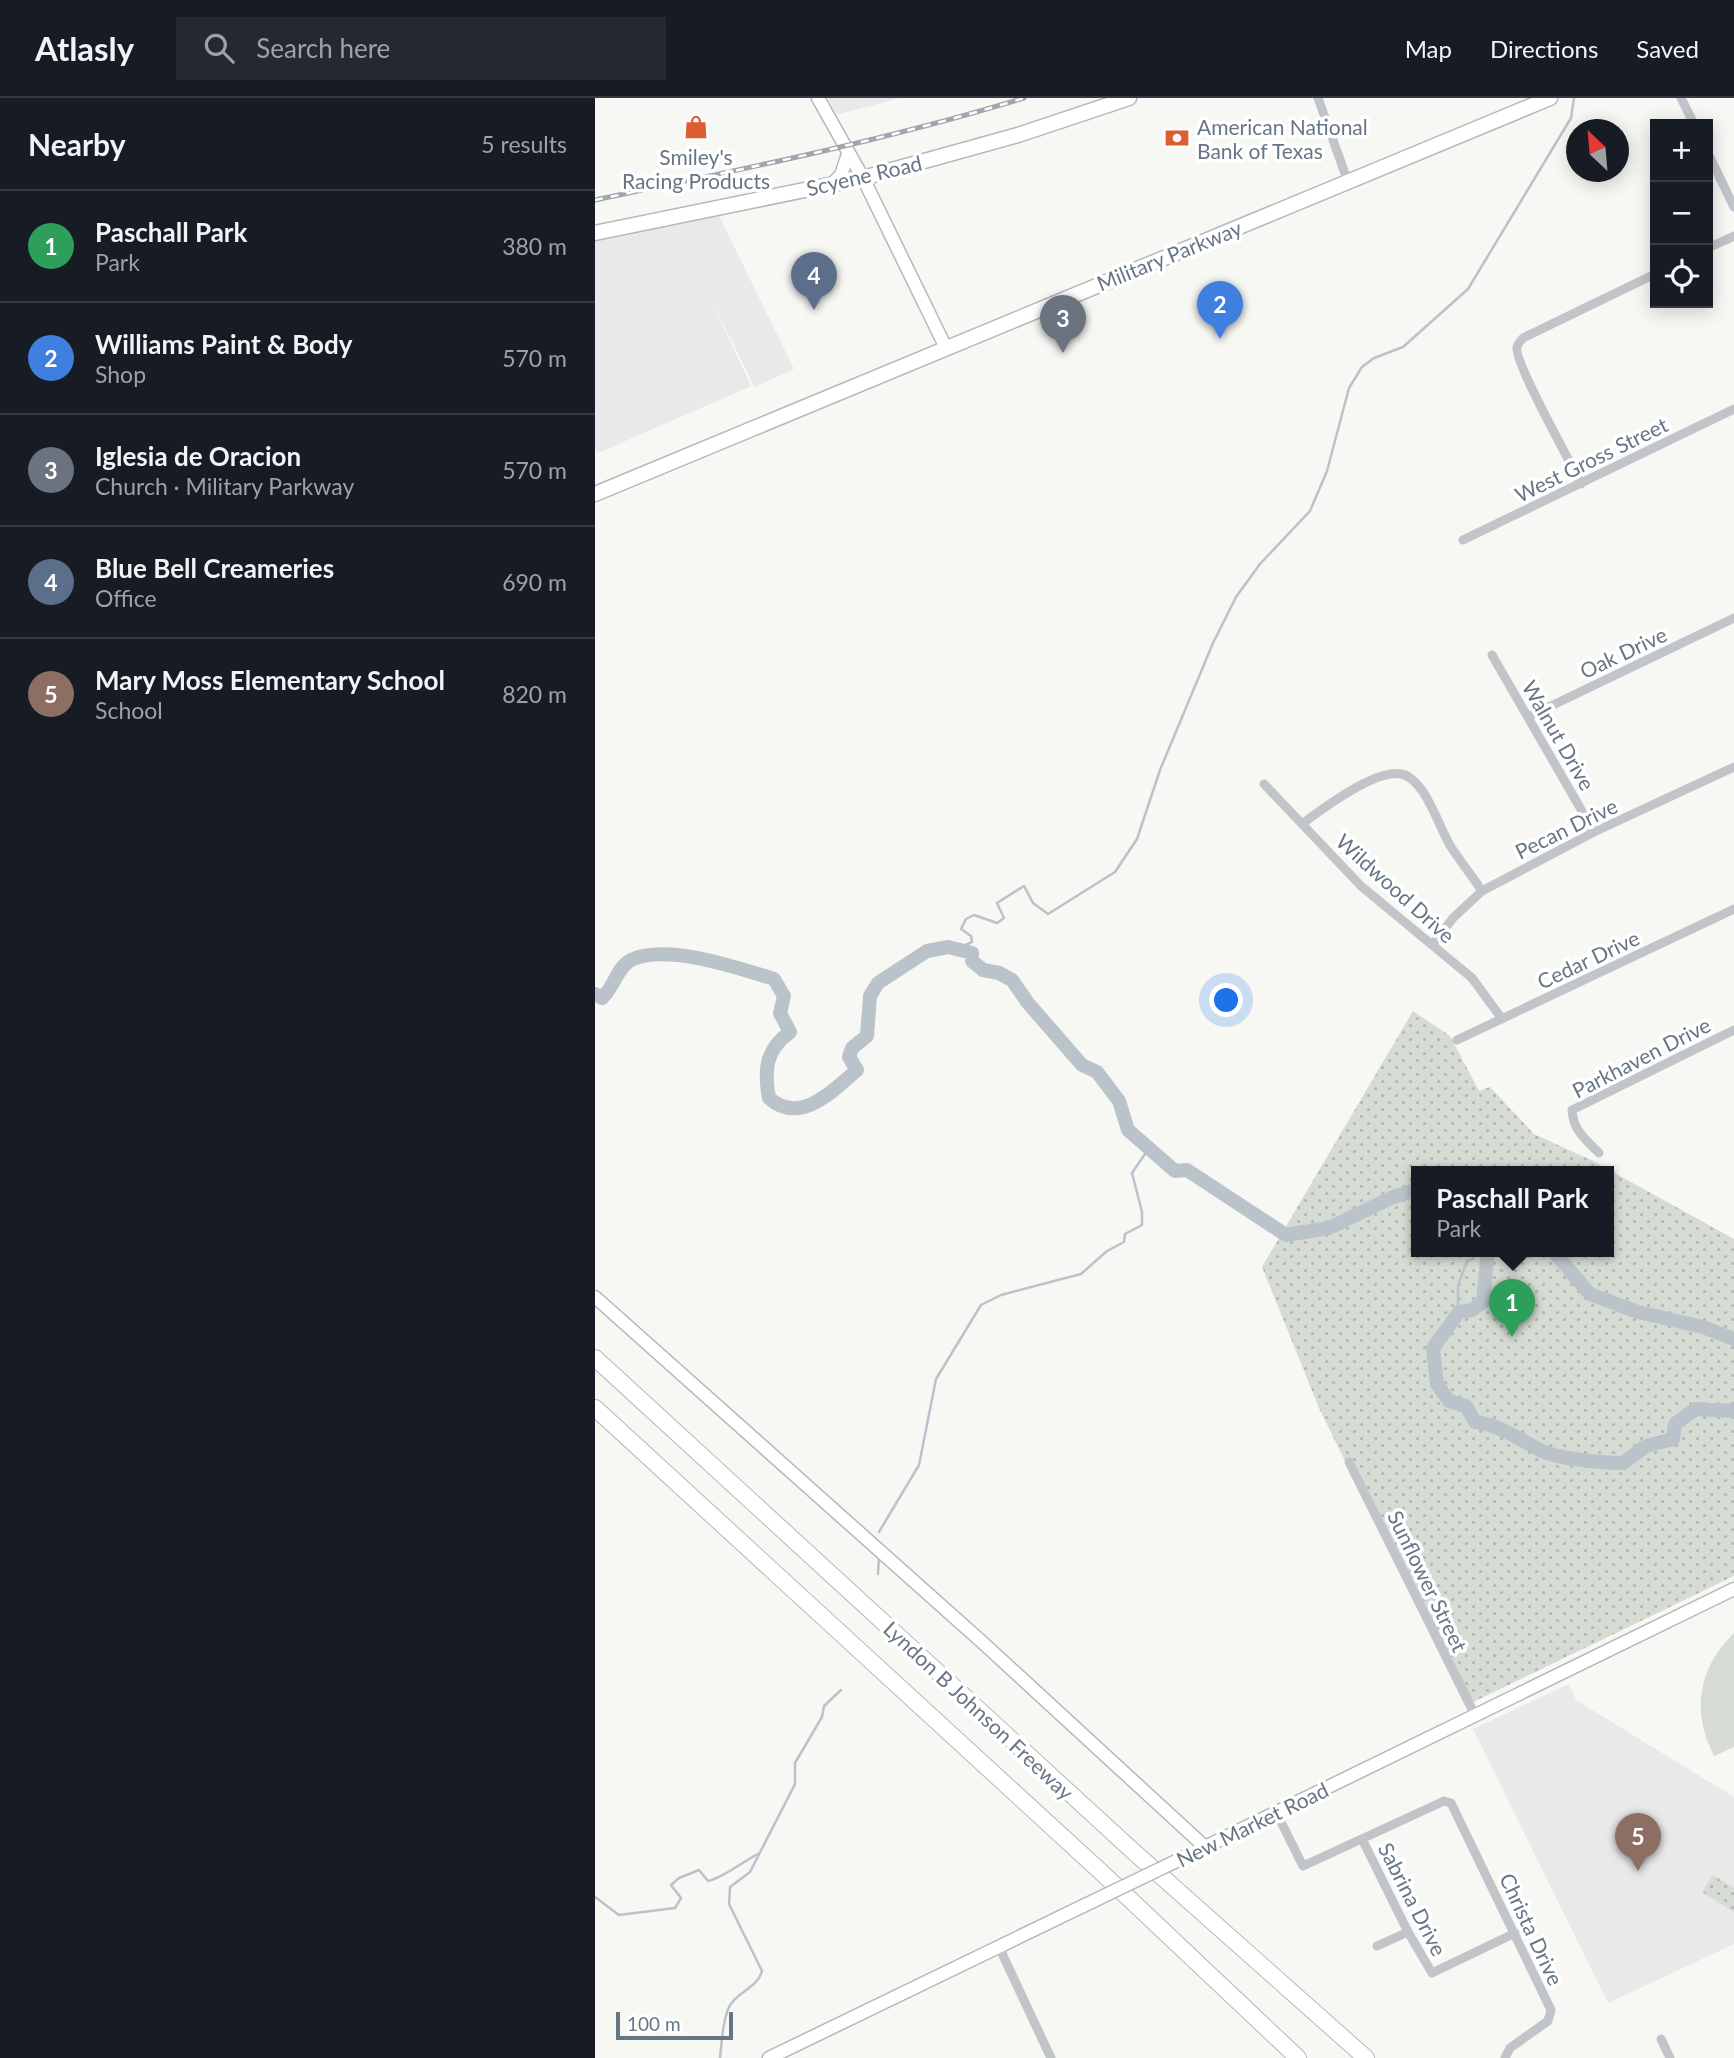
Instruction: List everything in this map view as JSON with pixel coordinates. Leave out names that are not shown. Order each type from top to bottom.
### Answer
[{"type":"highway","name":"Lyndon B Johnson Freeway","points":[[595,1358],[1134,1852],[1366,2058]]},
{"type":"highway","name":"Lyndon B Johnson Freeway","points":[[595,1409],[1101,1872],[1298,2058]]},
{"type":"main road","name":"Scyene Road","points":[[595,233],[863,178],[1018,135],[1129,98]]},
{"type":"main road","name":"Military Parkway","points":[[595,494],[1550,98]]},
{"type":"street","points":[[818,98],[863,178],[946,348]]},
{"type":"street","points":[[1318,98],[1347,182]]},
{"type":"street","points":[[1681,98],[1691,119]]},
{"type":"street","points":[[831,185],[842,172],[848,154]]},
{"type":"street","points":[[1713,163],[1734,207]]},
{"type":"street","points":[[1713,246],[1734,236]]},
{"type":"street","points":[[1581,484],[1517,355],[1517,347],[1523,338],[1650,276]]},
{"type":"street","name":"West Gross Street","points":[[1463,540],[1734,409]]},
{"type":"street","name":"Oak Drive","points":[[1528,717],[1734,618]]},
{"type":"street","name":"Walnut Drive","points":[[1492,655],[1594,832]]},
{"type":"street","name":"Pecan Drive","points":[[1432,945],[1453,918],[1482,891],[1594,832],[1734,767]]},
{"type":"street","points":[[1302,824],[1355,790],[1393,773],[1407,776],[1422,791],[1445,837],[1482,891]]},
{"type":"street","name":"Wildwood Drive","points":[[1264,784],[1361,886],[1472,978],[1502,1019]]},
{"type":"street","name":"Cedar Drive","points":[[1457,1040],[1734,909]]},
{"type":"street","name":"Parkhaven Drive","points":[[1599,1153],[1579,1134],[1573,1122],[1572,1110],[1734,1030]]},
{"type":"street","points":[[595,1297],[982,1642],[1199,1850]]},
{"type":"street","name":"Sunflower Street","points":[[1349,1461],[1475,1715]]},
{"type":"street","name":"New Market Road","points":[[769,2058],[1734,1589]]},
{"type":"street","name":"Christa Drive","points":[[1363,1841],[1448,1801],[1454,1806],[1552,2017],[1510,2048],[1505,2058]]},
{"type":"street","points":[[1276,1812],[1303,1867],[1363,1841]]},
{"type":"street","name":"Sabrina Drive","points":[[1363,1841],[1408,1932],[1432,1973],[1514,1933]]},
{"type":"street","points":[[1377,1946],[1408,1932]]},
{"type":"street","points":[[999,1947],[1051,2058]]},
{"type":"street","points":[[1661,2039],[1670,2058]]},
{"type":"shaded area","points":[[828,98],[900,98],[836,115]]},
{"type":"shaded area","points":[[719,216],[794,369],[755,387],[707,292],[751,386],[598,453],[595,447],[595,241]]},
{"type":"shaded area","points":[[1413,1011],[1450,1036],[1479,1091],[1490,1087],[1534,1134],[1602,1166],[1411,1166],[1411,1257],[1614,1257],[1614,1173],[1734,1239],[1734,1576],[1465,1706],[1319,1408],[1262,1267]]},
{"type":"shaded area","points":[[1734,1633],[1734,1747],[1714,1756],[1702,1723],[1702,1691],[1712,1661]]},
{"type":"shaded area","points":[[1569,1684],[1576,1700],[1734,1797],[1734,1944],[1608,2003],[1473,1729]]},
{"type":"shaded area","points":[[1713,1875],[1734,1888],[1734,1912],[1702,1892]]},
{"type":"waterway","points":[[957,949],[972,942],[971,936],[961,929],[966,919],[974,915],[997,923],[1004,918],[997,903],[1024,886],[1033,903],[1048,914],[1115,872],[1137,839],[1160,770],[1213,643],[1236,597],[1260,564],[1310,511],[1327,471],[1349,388],[1362,367],[1374,358],[1403,347],[1468,289],[1571,118],[1574,98]]},
{"type":"waterway","points":[[595,994],[602,998],[626,963],[646,955],[663,954],[702,959],[774,979],[784,996],[780,1013],[790,1032],[775,1046],[768,1062],[769,1098],[781,1106],[804,1107],[827,1095],[857,1070],[849,1057],[852,1048],[867,1036],[870,996],[878,983],[927,951],[948,947],[972,953],[972,961],[983,970],[999,973],[1012,980],[1028,1003],[1082,1065],[1097,1072],[1119,1101],[1128,1130],[1175,1171],[1187,1170],[1286,1235],[1329,1228],[1393,1197],[1411,1192]]},
{"type":"waterway","points":[[879,1532],[919,1465],[936,1379],[981,1305],[1001,1295],[1081,1274],[1107,1251],[1124,1242],[1125,1234],[1142,1225],[1142,1212],[1132,1173],[1149,1148]]},
{"type":"waterway","points":[[1451,1320],[1458,1304],[1458,1286],[1467,1261],[1474,1257]]},
{"type":"waterway","points":[[1487,1257],[1483,1302],[1472,1310],[1459,1312],[1433,1348],[1437,1384],[1449,1401],[1466,1406],[1475,1422],[1501,1429],[1557,1456],[1623,1463],[1646,1446],[1673,1439],[1675,1424],[1696,1409],[1734,1411]]},
{"type":"waterway","points":[[1558,1257],[1590,1294],[1638,1312],[1703,1327],[1734,1339]]},
{"type":"waterway","points":[[878,1574],[879,1557]]},
{"type":"waterway","points":[[720,2058],[729,2007],[756,1982],[762,1971],[729,1904],[730,1887],[750,1872],[795,1784],[795,1763],[822,1717],[824,1706],[841,1690]]},
{"type":"waterway","points":[[595,1897],[619,1915],[675,1908],[681,1898],[671,1885],[679,1878],[699,1870],[708,1881],[758,1854]]},
{"type":"railway","points":[[595,200],[864,141],[1024,98]]},
{"type":"place","name":"Smiley's Racing Products","points":[[696,127]]},
{"type":"place","name":"American National Bank of Texas","points":[[1177,138]]},
{"type":"place","name":"Blue Bell Creameries","points":[[814,310]]},
{"type":"place","name":"Williams Paint & Body","points":[[1220,339]]},
{"type":"place","name":"Iglesia de Oracion","points":[[1063,353]]},
{"type":"place","name":"Paschall Park","points":[[1512,1337]]},
{"type":"place","name":"Mary Moss Elementary School","points":[[1638,1871]]}]
